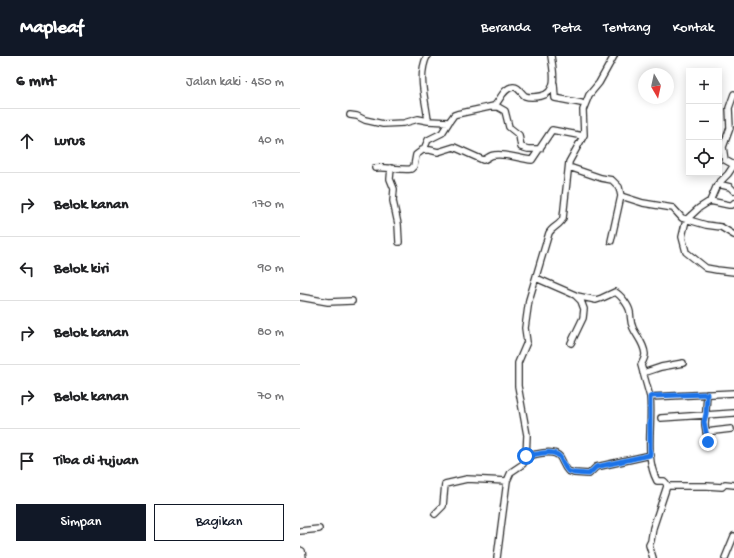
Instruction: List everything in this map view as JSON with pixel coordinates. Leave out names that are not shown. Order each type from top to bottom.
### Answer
[{"type":"street","points":[[427,56],[424,64],[422,86],[428,121]]},
{"type":"street","points":[[551,56],[555,98],[573,100],[581,103]]},
{"type":"street","points":[[497,558],[507,481],[511,472],[523,464],[526,456],[526,435],[518,386],[518,366],[519,359],[527,342],[525,328],[529,300],[552,228],[561,223],[563,218],[571,158],[583,136],[583,110],[589,95],[599,83],[614,56]]},
{"type":"street","points":[[491,107],[496,105],[504,92],[512,87],[517,88],[524,95],[531,97],[545,95],[550,91],[554,84]]},
{"type":"street","points":[[734,94],[730,128],[723,149],[725,160],[734,165],[728,174],[718,184],[710,201],[699,208],[686,220],[682,237],[686,252],[706,268],[734,272]]},
{"type":"street","points":[[375,168],[391,168],[401,170],[411,169],[414,166],[416,155],[422,150],[428,140],[442,133],[452,117],[457,114],[491,107],[498,107],[505,111],[509,127],[519,136],[521,147],[528,149],[540,149]]},
{"type":"street","points":[[350,115],[383,124],[404,123],[418,119],[449,122]]},
{"type":"street","points":[[422,150],[438,152],[454,147],[481,160],[485,160],[495,154],[511,155],[532,160],[552,130],[583,136]]},
{"type":"street","points":[[569,167],[614,181],[619,187],[621,196],[611,241]]},
{"type":"street","points":[[391,168],[390,177],[394,189],[393,201],[398,224],[399,242]]},
{"type":"street","points":[[718,184],[730,187],[734,191]]},
{"type":"street","points":[[621,196],[643,203],[673,208],[680,217],[686,220],[721,227],[734,235]]},
{"type":"street","points":[[710,201],[729,205],[734,203]]},
{"type":"street","points":[[536,278],[577,296],[596,300],[615,292],[619,294],[630,311],[630,320],[643,344],[645,356],[641,365],[650,397],[650,455],[657,482],[666,482],[667,486]]},
{"type":"street","points":[[571,343],[584,314],[583,305],[577,296]]},
{"type":"street","points":[[300,297],[328,302],[352,301]]},
{"type":"street","points":[[644,373],[683,362]]},
{"type":"street","points":[[650,397],[734,393]]},
{"type":"street","points":[[707,394],[704,422],[708,442]]},
{"type":"street","points":[[661,418],[734,413]]},
{"type":"street","points":[[706,432],[731,429]]},
{"type":"street","points":[[526,456],[554,453],[560,458],[568,471],[587,474],[596,467],[650,455]]},
{"type":"street","points":[[435,514],[443,506],[445,484],[467,479],[507,481]]},
{"type":"street","points":[[667,486],[722,487],[725,484],[734,485]]},
{"type":"street","points":[[653,558],[649,545],[667,486]]},
{"type":"street","points":[[300,531],[319,529]]},
{"type":"street","points":[[725,558],[734,536]]},
{"type":"street","points":[[300,550],[302,551],[303,558]]},
{"type":"route","points":[[526,456],[554,453],[560,458],[568,471],[587,474],[592,472],[596,467],[650,455],[650,397],[652,396],[707,394],[704,422],[708,442]]}]
